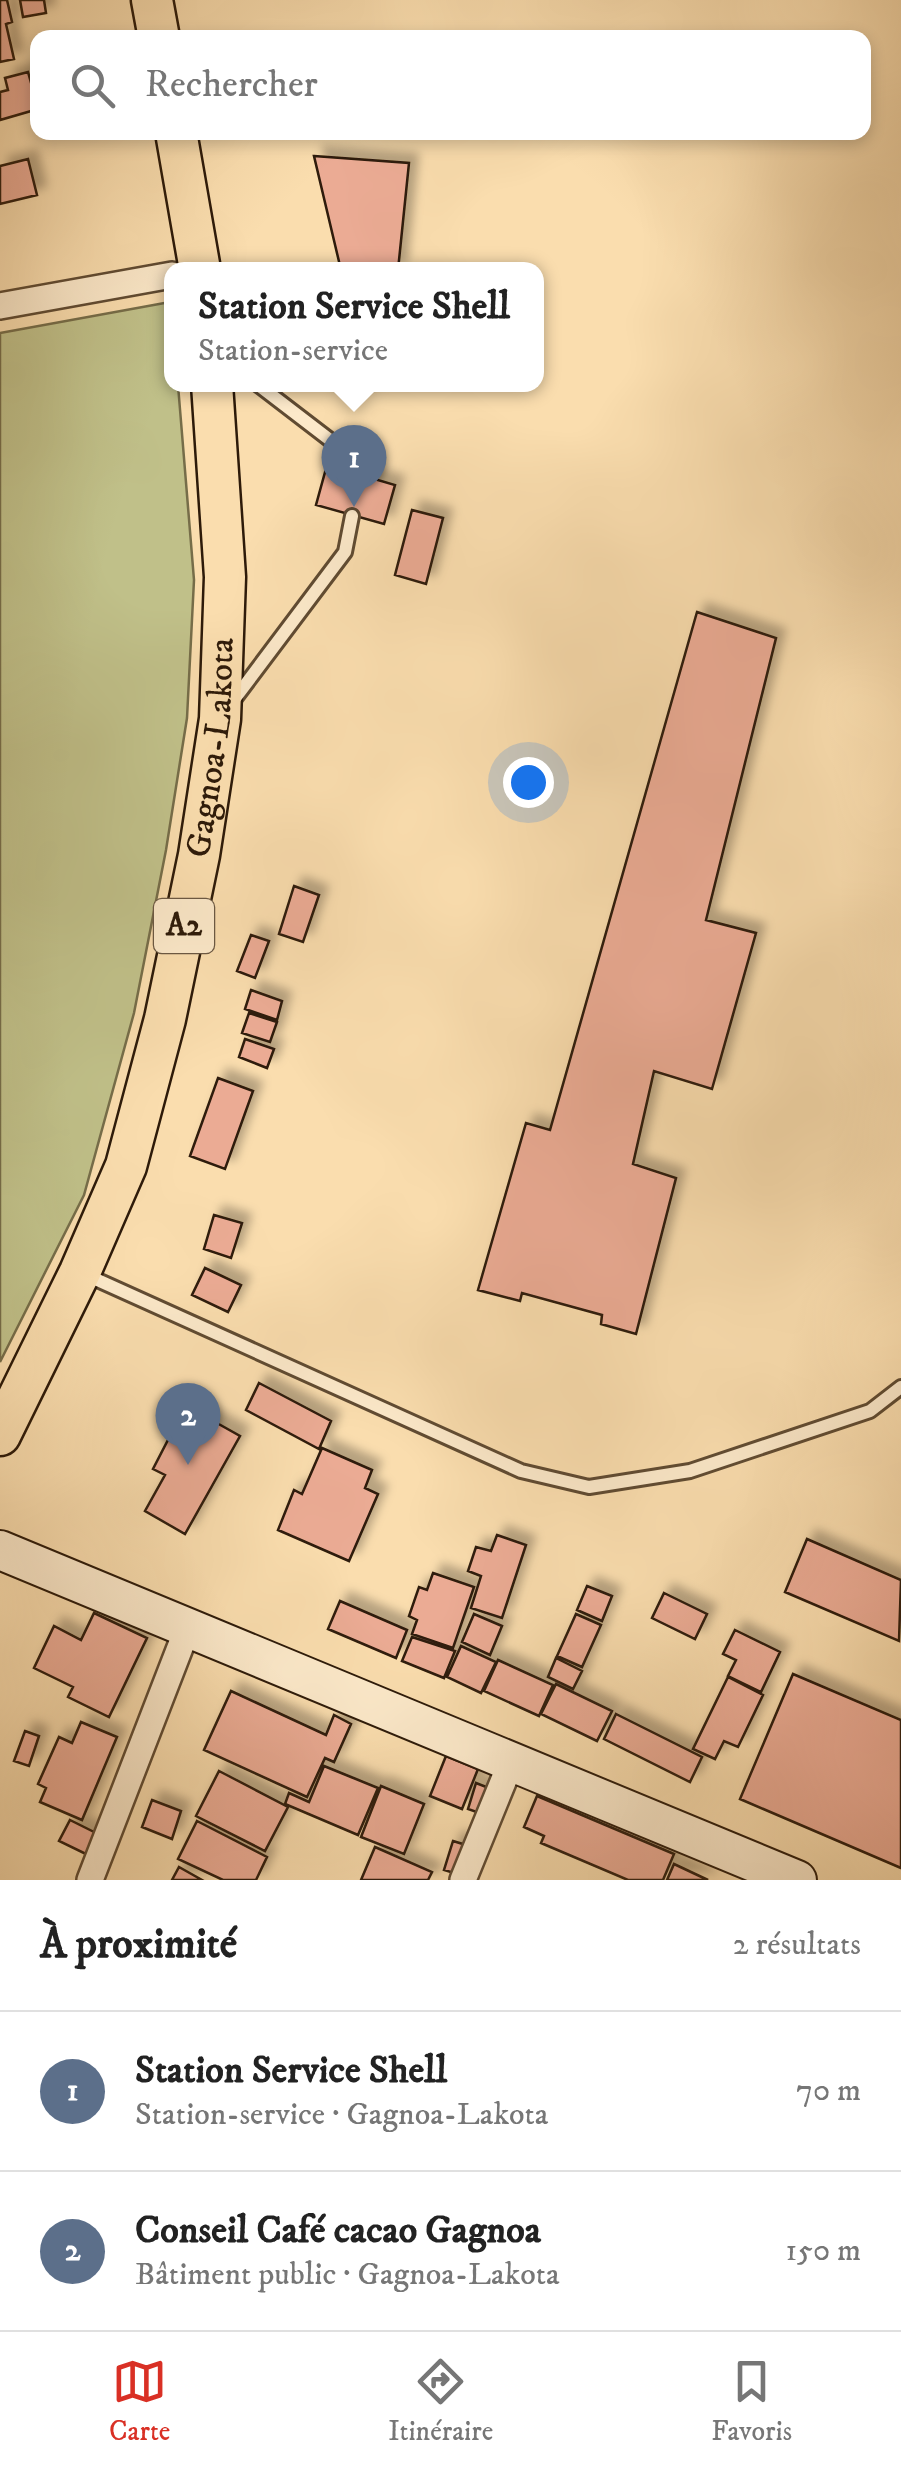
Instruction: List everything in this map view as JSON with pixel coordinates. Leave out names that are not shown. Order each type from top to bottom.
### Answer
[{"type":"main road","points":[[152,0],[157,30]]},
{"type":"main road","points":[[177,140],[199,262]]},
{"type":"main road","name":"Gagnoa-Lakota","points":[[0,1435],[80,1272],[126,1166],[165,1020],[199,855],[220,719],[225,576],[213,392]]},
{"type":"street","points":[[0,306],[164,276]]},
{"type":"street","points":[[0,1550],[797,1880]]},
{"type":"street","points":[[90,1880],[188,1627]]},
{"type":"street","points":[[463,1880],[512,1760]]},
{"type":"lane","points":[[267,392],[364,466],[362,475]]},
{"type":"lane","points":[[220,719],[344,552],[352,516]]},
{"type":"lane","points":[[80,1272],[521,1471],[589,1487],[690,1471],[870,1411],[901,1387]]},
{"type":"green space","points":[[164,303],[164,392],[179,392],[194,580],[187,718],[134,1013],[84,1195],[0,1362],[0,333]]},
{"type":"building","points":[[0,0],[7,0],[12,22],[6,24],[14,59],[0,62]]},
{"type":"building","points":[[20,0],[44,0],[46,13],[23,17]]},
{"type":"building","points":[[28,72],[30,111],[0,120],[0,92],[8,90],[5,78]]},
{"type":"building","points":[[314,156],[409,163],[399,262],[339,262]]},
{"type":"building","points":[[28,159],[37,195],[0,204],[0,166]]},
{"type":"building","points":[[327,465],[395,485],[384,524],[316,505]]},
{"type":"building","points":[[412,510],[443,518],[426,584],[395,575]]},
{"type":"building","points":[[697,612],[776,638],[706,920],[756,933],[712,1089],[654,1071],[633,1164],[676,1178],[636,1334],[601,1324],[602,1315],[522,1293],[520,1301],[478,1290],[526,1123],[550,1130]]},
{"type":"building","points":[[294,886],[319,895],[303,942],[279,934]]},
{"type":"building","points":[[251,935],[269,941],[255,978],[237,971]]},
{"type":"building","points":[[251,990],[282,1001],[277,1020],[245,1009]]},
{"type":"building","points":[[249,1013],[277,1022],[270,1042],[242,1033]]},
{"type":"building","points":[[245,1039],[274,1049],[267,1068],[239,1057]]},
{"type":"building","points":[[218,1078],[253,1091],[225,1169],[190,1156]]},
{"type":"building","points":[[214,1215],[242,1223],[231,1258],[204,1249]]},
{"type":"building","points":[[205,1268],[241,1285],[228,1312],[192,1295]]},
{"type":"building","points":[[259,1383],[331,1421],[319,1449],[246,1410]]},
{"type":"building","points":[[199,1413],[240,1436],[185,1534],[145,1511],[165,1475],[153,1469],[170,1436],[182,1443]]},
{"type":"building","points":[[322,1448],[372,1470],[365,1488],[378,1494],[349,1561],[278,1530],[294,1490],[302,1494]]},
{"type":"building","points":[[497,1535],[526,1545],[502,1618],[471,1608],[481,1576],[468,1571],[476,1547],[491,1551]]},
{"type":"building","points":[[807,1539],[901,1580],[899,1641],[785,1592]]},
{"type":"building","points":[[433,1573],[474,1587],[453,1648],[412,1634],[417,1620],[409,1616],[419,1587],[427,1590]]},
{"type":"building","points":[[587,1586],[612,1596],[602,1621],[577,1610]]},
{"type":"building","points":[[664,1593],[707,1614],[695,1639],[652,1618]]},
{"type":"building","points":[[340,1601],[407,1630],[396,1658],[328,1629]]},
{"type":"building","points":[[94,1613],[147,1638],[109,1717],[68,1697],[73,1687],[34,1668],[54,1626],[81,1640]]},
{"type":"building","points":[[474,1614],[502,1626],[490,1655],[462,1642]]},
{"type":"building","points":[[576,1614],[601,1625],[582,1667],[557,1656]]},
{"type":"building","points":[[735,1630],[780,1652],[761,1692],[728,1676],[736,1660],[723,1654]]},
{"type":"building","points":[[412,1637],[455,1651],[444,1678],[402,1661]]},
{"type":"building","points":[[461,1646],[496,1662],[481,1693],[447,1677]]},
{"type":"building","points":[[556,1658],[582,1671],[573,1689],[548,1677]]},
{"type":"building","points":[[498,1660],[553,1685],[539,1716],[484,1691]]},
{"type":"building","points":[[793,1674],[901,1720],[901,1868],[740,1799]]},
{"type":"building","points":[[728,1677],[763,1695],[738,1747],[724,1741],[715,1759],[693,1749]]},
{"type":"building","points":[[556,1684],[612,1711],[597,1741],[541,1714]]},
{"type":"building","points":[[231,1691],[326,1735],[334,1715],[351,1724],[334,1762],[325,1758],[307,1797],[204,1750]]},
{"type":"building","points":[[616,1714],[702,1757],[690,1782],[604,1739]]},
{"type":"building","points":[[81,1722],[117,1737],[82,1820],[40,1802],[46,1788],[38,1784],[59,1737],[72,1743]]},
{"type":"building","points":[[25,1731],[39,1736],[29,1766],[14,1761]]},
{"type":"building","points":[[446,1756],[478,1769],[462,1809],[430,1796]]},
{"type":"building","points":[[324,1766],[378,1788],[358,1835],[285,1804],[289,1793],[309,1802]]},
{"type":"building","points":[[219,1771],[288,1807],[265,1851],[196,1816]]},
{"type":"building","points":[[476,1783],[494,1790],[485,1815],[468,1809]]},
{"type":"building","points":[[381,1786],[424,1804],[404,1854],[361,1837]]},
{"type":"building","points":[[537,1796],[674,1854],[663,1880],[628,1880],[541,1843],[544,1836],[524,1827]]},
{"type":"building","points":[[152,1800],[181,1811],[172,1839],[142,1827]]},
{"type":"building","points":[[70,1820],[98,1834],[88,1855],[59,1841]]},
{"type":"building","points":[[197,1821],[267,1857],[256,1880],[223,1880],[178,1859]]},
{"type":"building","points":[[453,1841],[466,1845],[464,1876],[444,1870]]},
{"type":"building","points":[[375,1847],[432,1872],[428,1880],[361,1880]]},
{"type":"building","points":[[674,1864],[708,1880],[667,1880]]},
{"type":"building","points":[[179,1867],[202,1880],[172,1880]]},
{"type":"place","name":"Station Service Shell","points":[[354,507]]},
{"type":"place","name":"Conseil Café cacao Gagnoa","points":[[188,1465]]}]
